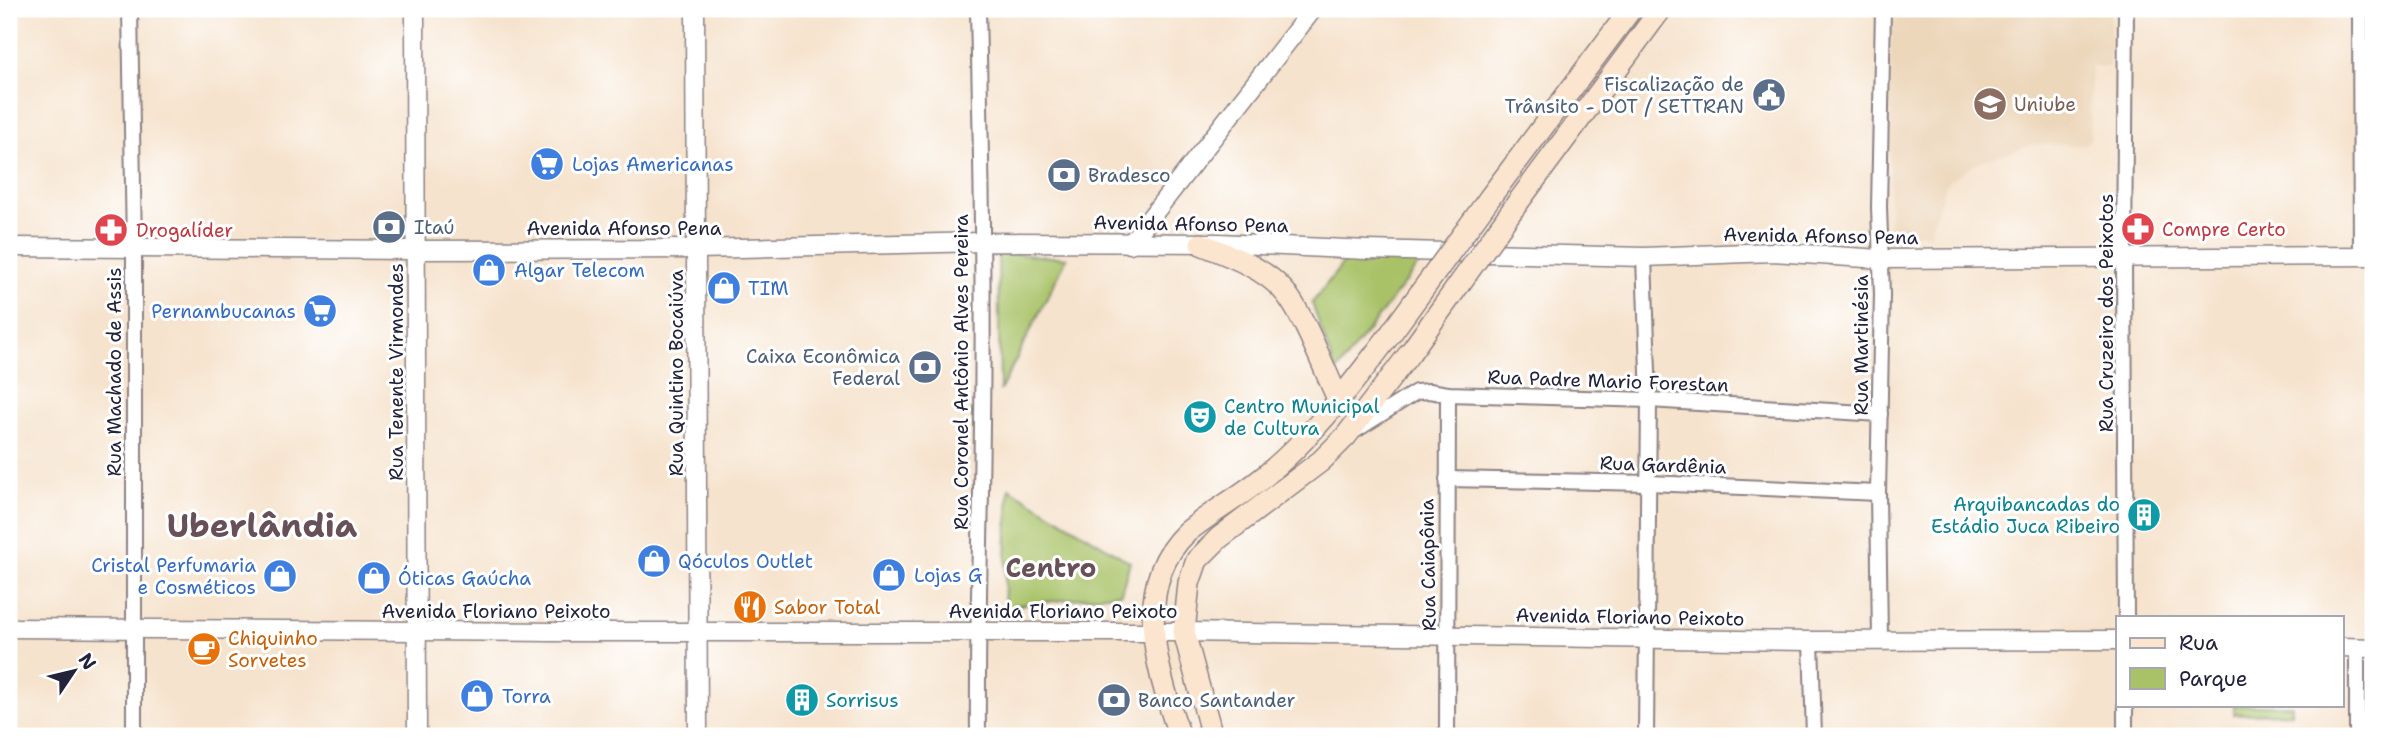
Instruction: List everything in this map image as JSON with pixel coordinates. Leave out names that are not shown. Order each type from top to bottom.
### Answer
[{"type":"main road","points":[[1180,736],[1159,671],[1153,632],[1161,571],[1177,541],[1201,520],[1264,477],[1339,401],[1631,9]]},
{"type":"main road","points":[[1212,736],[1184,632],[1191,572],[1203,552],[1231,528],[1297,481],[1346,436],[1410,353],[1661,9]]},
{"type":"main road","points":[[1201,244],[1230,256],[1282,288],[1296,310],[1339,401]]},
{"type":"street","name":"Rua Machado de Assis","points":[[130,9],[134,247],[134,736]]},
{"type":"street","name":"Rua Tenente Virmondes","points":[[415,9],[417,736]]},
{"type":"street","name":"Rua Quintino Bocaiúva","points":[[695,9],[698,736]]},
{"type":"street","name":"Rua Coronel Antônio Alves Pereira","points":[[978,9],[982,242],[978,736]]},
{"type":"street","points":[[1130,244],[1313,9]]},
{"type":"street","name":"Rua Martinésia","points":[[1880,639],[1878,493],[1882,293],[1879,207],[1882,9]]},
{"type":"street","name":"Rua Cruzeiro dos Peixotos","points":[[2126,9],[2126,616]]},
{"type":"street","points":[[2360,9],[2367,256]]},
{"type":"street","name":"Avenida Afonso Pena","points":[[9,247],[417,250],[982,242],[1201,244],[1644,257],[1773,252],[1881,259],[2367,256]]},
{"type":"street","points":[[1644,257],[1649,400],[1649,638],[1646,736]]},
{"type":"street","name":"Rua Padre Mario Forestan","points":[[1346,436],[1416,393],[1429,391],[1448,394],[1649,400],[1880,414]]},
{"type":"street","name":"Rua Caiapônia","points":[[1447,736],[1448,394]]},
{"type":"street","name":"Rua Gardênia","points":[[1447,479],[1649,483],[1878,493]]},
{"type":"street","name":"Avenida Floriano Peixoto","points":[[9,628],[698,633],[1184,632],[1811,641],[2116,640]]},
{"type":"street","points":[[1811,641],[1814,736]]},
{"type":"street","points":[[2357,648],[2357,736]]},
{"type":"street","points":[[2124,736],[2125,706]]},
{"type":"shaded area","name":"Uniube","points":[[1891,9],[2111,9],[2109,67],[2091,66],[2090,140],[2083,145],[2035,144],[1981,161],[1951,179],[1945,188],[1929,234],[1889,233]]},
{"type":"green space","points":[[1354,249],[1429,251],[1336,372],[1312,303]]},
{"type":"green space","points":[[998,253],[1067,258],[1000,391]]},
{"type":"green space","points":[[1009,488],[1130,562],[1121,593],[1004,607]]},
{"type":"green space","points":[[2234,706],[2292,706],[2292,713],[2234,714]]},
{"type":"place","name":"Fiscalização de Trânsito - DOT / SETTRAN","points":[[1769,95]]},
{"type":"place","name":"Uniube","points":[[1990,104]]},
{"type":"place","name":"Lojas Americanas","points":[[547,164]]},
{"type":"place","name":"Bradesco","points":[[1064,175]]},
{"type":"place","name":"Itaú","points":[[389,227]]},
{"type":"place","name":"Compre Certo","points":[[2138,229]]},
{"type":"place","name":"Drogalíder","points":[[111,230]]},
{"type":"place","name":"Algar Telecom","points":[[489,270]]},
{"type":"place","name":"TIM","points":[[724,288]]},
{"type":"place","name":"Pernambucanas","points":[[320,311]]},
{"type":"place","name":"Caixa Econômica Federal","points":[[925,367]]},
{"type":"place","name":"Centro Municipal de Cultura","points":[[1200,417]]},
{"type":"place","name":"Arquibancadas do Estádio Juca Ribeiro","points":[[2144,515]]},
{"type":"place","name":"Qóculos Outlet","points":[[654,561]]},
{"type":"place","name":"Lojas G","points":[[889,575]]},
{"type":"place","name":"Cristal Perfumaria e Cosméticos","points":[[280,576]]},
{"type":"place","name":"Óticas Gaúcha","points":[[374,578]]},
{"type":"place","name":"Sabor Total","points":[[750,607]]},
{"type":"place","name":"Chiquinho Sorvetes","points":[[204,649]]},
{"type":"place","name":"Torra","points":[[477,696]]},
{"type":"place","name":"Sorrisus","points":[[802,700]]},
{"type":"place","name":"Banco Santander","points":[[1114,700]]},
{"type":"district","name":"Uberlândia","points":[[262,525]]},
{"type":"district","name":"Centro","points":[[1051,567]]}]
